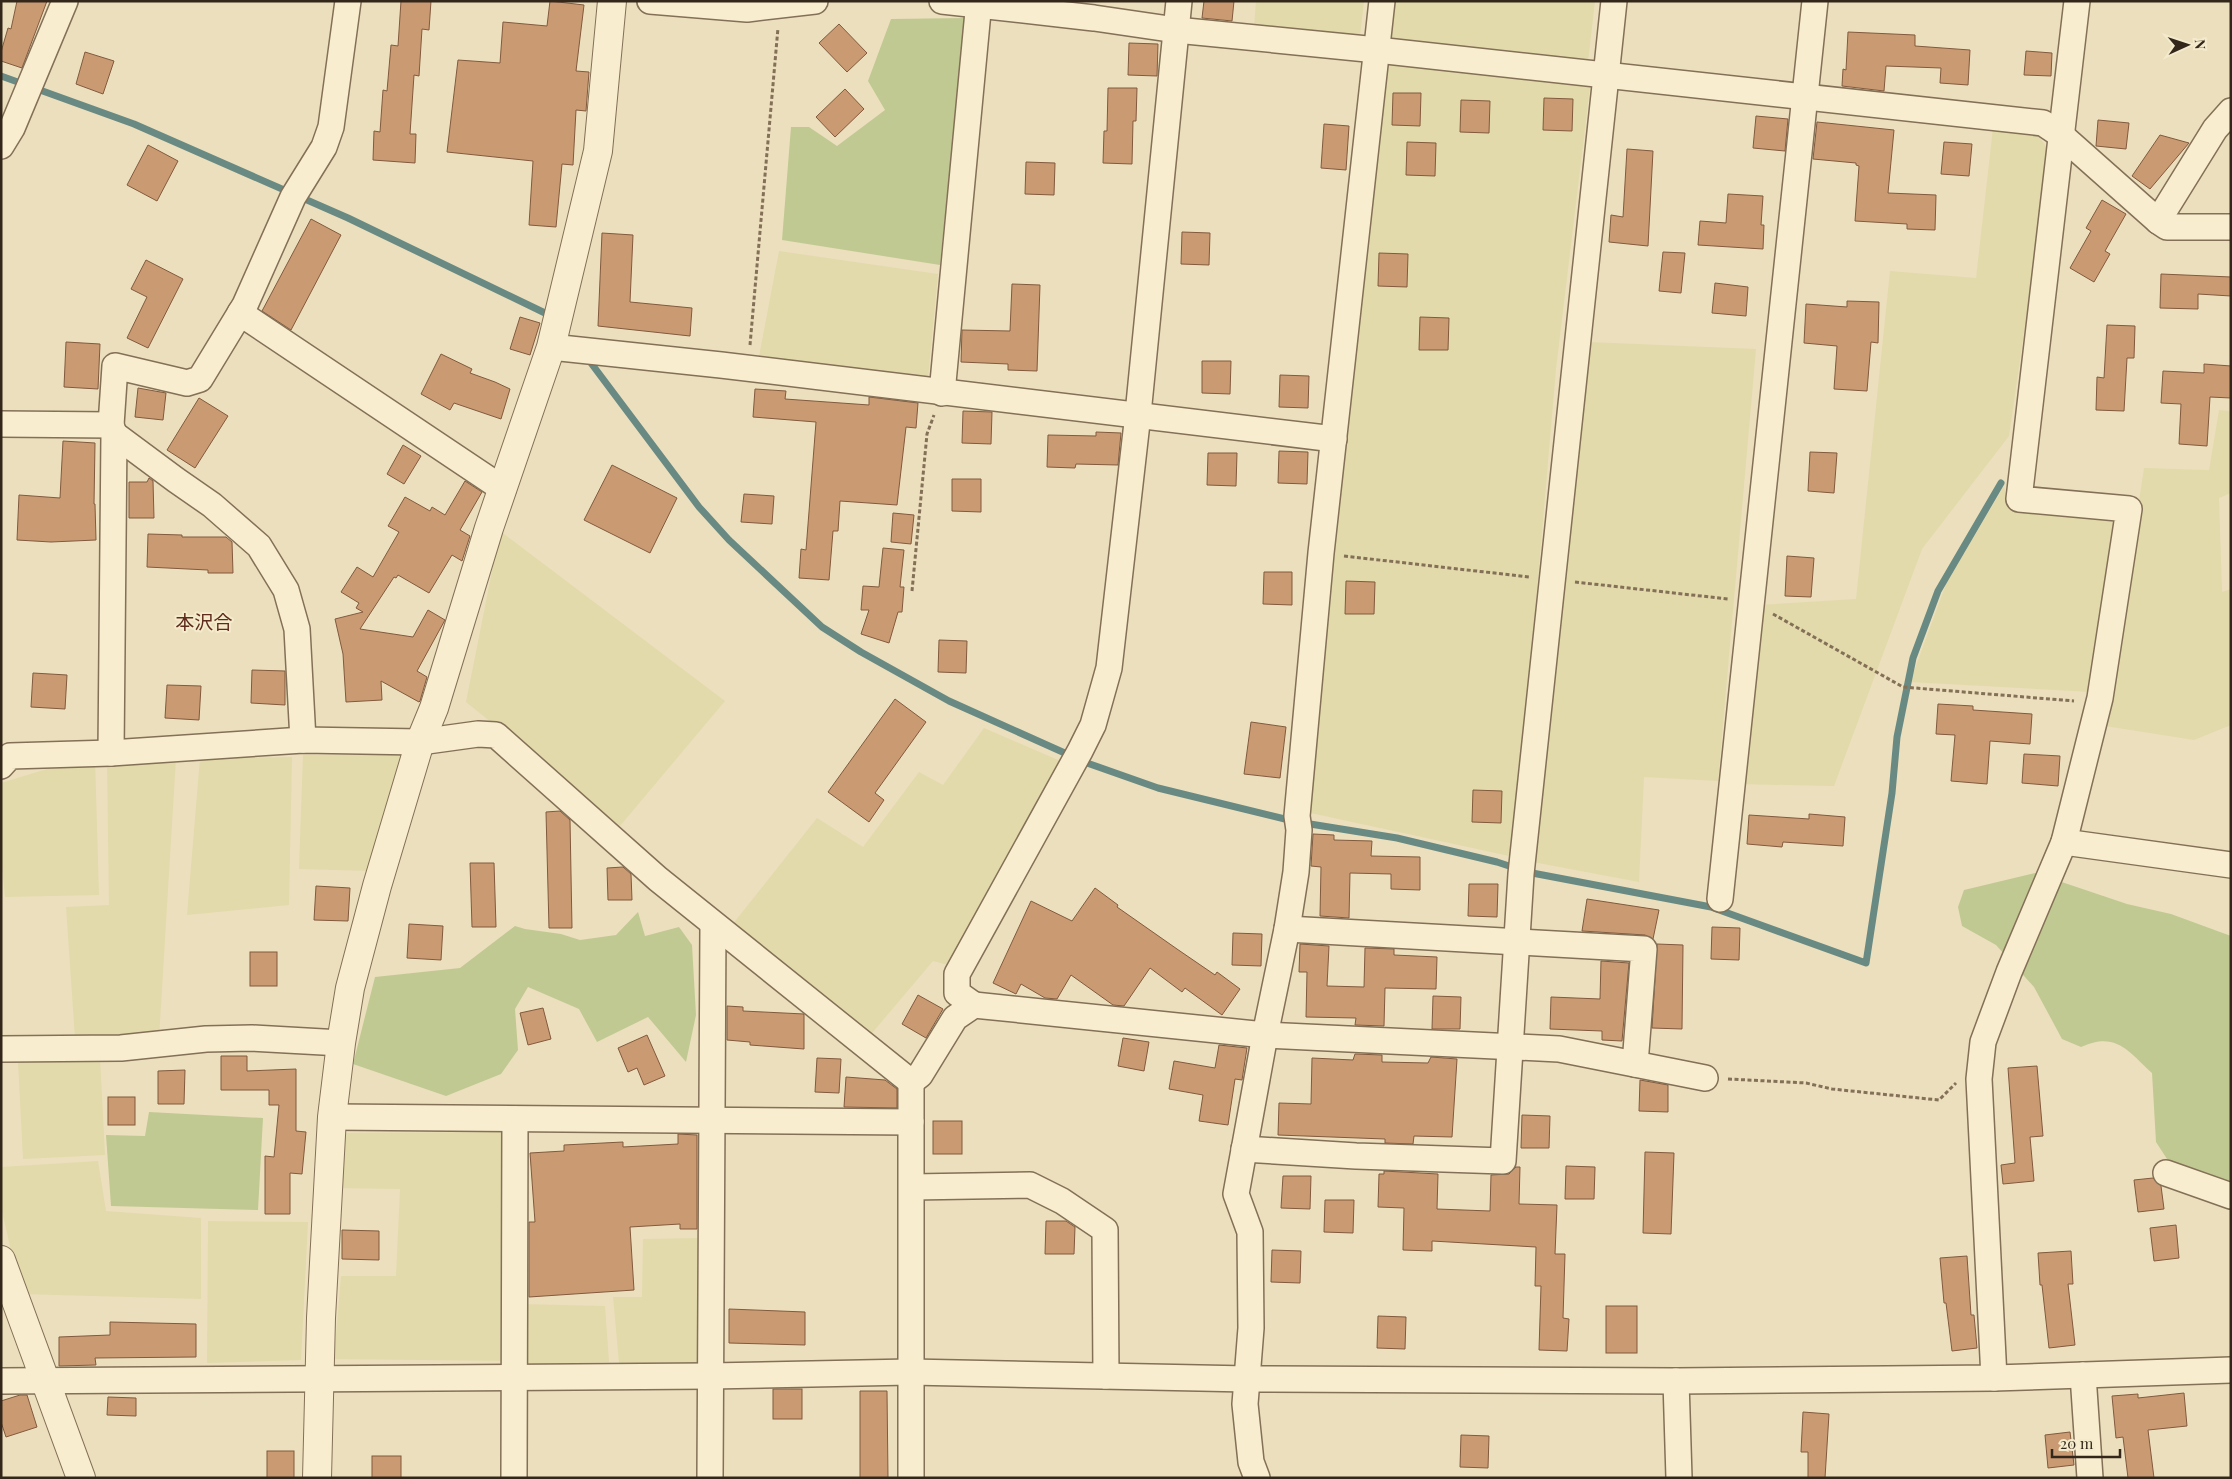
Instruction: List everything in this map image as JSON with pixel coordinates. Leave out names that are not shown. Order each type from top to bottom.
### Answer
[{"type":"street","points":[[1,146],[12,128],[65,1]]},
{"type":"street","points":[[112,753],[112,429],[115,366],[187,383],[200,379],[240,313],[295,193],[324,147],[331,128],[348,1]]},
{"type":"street","points":[[317,1478],[326,1201],[340,1043],[350,988],[365,929],[420,742],[434,708],[489,528],[551,347],[598,151],[612,1]]},
{"type":"street","points":[[650,1],[747,9],[814,1]]},
{"type":"street","points":[[942,1],[978,3],[1176,30],[2043,123],[2060,135],[2167,227],[2231,227]]},
{"type":"street","points":[[1179,1],[1138,414],[1109,668],[1093,725],[957,974],[957,993],[974,1005],[1265,1034],[1559,1049],[1705,1078]]},
{"type":"street","points":[[1257,1478],[1251,1462],[1245,1404],[1251,1328],[1250,1232],[1236,1194],[1265,1034],[1287,929],[1296,872],[1298,823],[1321,553],[1382,1]]},
{"type":"street","points":[[1244,1149],[1356,1156],[1503,1161],[1521,870],[1614,1]]},
{"type":"street","points":[[1720,899],[1815,1]]},
{"type":"street","points":[[1994,1378],[1979,1079],[1980,1058],[1983,1042],[2009,972],[2064,842],[2099,703],[2129,509],[2019,499],[2077,1]]},
{"type":"street","points":[[942,393],[978,3]]},
{"type":"street","points":[[2158,221],[2215,129],[2231,111]]},
{"type":"street","points":[[240,313],[504,488]]},
{"type":"street","points":[[551,347],[1138,414],[1334,439]]},
{"type":"street","points":[[1,424],[112,429],[176,480],[212,505],[259,546],[286,590],[297,628],[303,740]]},
{"type":"street","points":[[1,766],[10,756],[112,753],[303,740],[420,742],[478,734],[496,734],[658,879],[911,1082]]},
{"type":"street","points":[[2064,842],[2231,865]]},
{"type":"street","points":[[710,1478],[713,925]]},
{"type":"street","points":[[1287,929],[1516,940],[1644,949],[1635,1064]]},
{"type":"street","points":[[911,1082],[920,1075],[955,1018],[974,1005]]},
{"type":"street","points":[[1,1049],[121,1048],[206,1039],[252,1038],[340,1043]]},
{"type":"street","points":[[911,1082],[911,1478]]},
{"type":"street","points":[[332,1117],[911,1122]]},
{"type":"street","points":[[514,1478],[515,1119]]},
{"type":"street","points":[[2166,1173],[2231,1196]]},
{"type":"street","points":[[912,1187],[1030,1185],[1062,1201],[1105,1230],[1106,1376]]},
{"type":"street","points":[[1,1260],[81,1478]]},
{"type":"street","points":[[1,1381],[710,1376],[910,1372],[1248,1379],[1676,1381],[1994,1378],[2231,1370]]},
{"type":"street","points":[[2083,1375],[2090,1478]]},
{"type":"street","points":[[1676,1381],[1679,1478]]},
{"type":"path","points":[[751,369],[750,339],[777,40],[782,5]]},
{"type":"path","points":[[912,591],[927,434],[942,393]]},
{"type":"path","points":[[1321,553],[1751,601],[1903,687],[2099,703]]},
{"type":"path","points":[[1705,1078],[1806,1083],[1832,1089],[1939,1100],[1980,1058]]},
{"type":"shaded area","points":[[1256,1],[1364,1],[1360,36],[1254,26]]},
{"type":"shaded area","points":[[1393,1],[1595,1],[1588,62],[1388,40]]},
{"type":"shaded area","points":[[1383,64],[1590,87],[1556,369],[1514,857],[1306,812]]},
{"type":"shaded area","points":[[1993,128],[2038,135],[2050,152],[2009,436],[1922,549],[1834,786],[1735,784],[1758,605],[1856,599],[1890,271],[1976,278]]},
{"type":"shaded area","points":[[779,251],[938,274],[928,378],[758,362]]},
{"type":"shaded area","points":[[1589,342],[1756,349],[1718,781],[1644,777],[1639,882],[1533,862]]},
{"type":"shaded area","points":[[2219,410],[2231,411],[2231,493],[2219,498],[2222,592],[2231,589],[2231,725],[2194,740],[2105,726],[2144,468],[2209,470]]},
{"type":"shaded area","points":[[2004,486],[2008,507],[2117,521],[2091,692],[1910,682],[1946,584]]},
{"type":"shaded area","points":[[500,531],[725,701],[620,826],[466,702]]},
{"type":"shaded area","points":[[984,728],[1065,763],[948,965],[933,961],[867,1039],[728,930],[817,818],[863,847],[919,772],[943,785]]},
{"type":"shaded area","points":[[303,755],[406,755],[371,871],[299,869]]},
{"type":"shaded area","points":[[292,757],[289,905],[187,915],[200,758]]},
{"type":"shaded area","points":[[176,758],[159,1038],[75,1038],[66,907],[109,905],[107,761]]},
{"type":"shaded area","points":[[95,759],[99,895],[5,897],[1,856],[1,783],[73,761]]},
{"type":"shaded area","points":[[100,1058],[105,1155],[23,1159],[18,1062]]},
{"type":"shaded area","points":[[506,1132],[510,1361],[334,1359],[341,1276],[396,1276],[400,1189],[333,1188],[338,1133]]},
{"type":"shaded area","points":[[98,1161],[106,1211],[201,1218],[201,1299],[21,1294],[1,1207],[1,1167]]},
{"type":"shaded area","points":[[208,1221],[308,1222],[301,1360],[207,1363]]},
{"type":"shaded area","points":[[702,1238],[704,1364],[619,1363],[613,1297],[642,1297],[643,1239]]},
{"type":"shaded area","points":[[520,1304],[605,1306],[609,1362],[520,1365]]},
{"type":"green space","points":[[965,18],[940,265],[782,240],[791,127],[809,127],[837,146],[885,110],[868,81],[891,19]]},
{"type":"green space","points":[[2035,873],[2127,904],[2171,914],[2231,936],[2231,1184],[2169,1162],[2156,1142],[2152,1073],[2128,1051],[2113,1042],[2103,1041],[2081,1047],[2062,1039],[2034,987],[1996,945],[1962,926],[1958,907],[1964,890]]},
{"type":"green space","points":[[638,912],[645,936],[679,927],[692,945],[696,1015],[686,1062],[648,1017],[597,1042],[579,1009],[528,987],[515,1009],[518,1050],[501,1074],[446,1096],[353,1064],[375,977],[460,968],[515,926],[561,934],[580,940],[616,935]]},
{"type":"green space","points":[[149,1112],[263,1118],[258,1210],[111,1206],[106,1135],[145,1136]]},
{"type":"building","points":[[17,1],[47,1],[22,68],[1,61],[1,52],[8,28],[11,29]]},
{"type":"building","points":[[401,1],[431,1],[429,30],[422,29],[419,76],[414,75],[410,134],[416,134],[415,163],[373,160],[374,131],[380,132],[383,90],[387,91],[391,45],[398,46]]},
{"type":"building","points":[[550,1],[584,5],[576,71],[589,72],[586,111],[576,110],[573,165],[562,164],[556,227],[529,225],[533,161],[447,152],[458,60],[500,63],[503,22],[547,26]]},
{"type":"building","points":[[1204,1],[1234,1],[1232,21],[1202,18]]},
{"type":"building","points":[[839,24],[867,53],[847,72],[819,43]]},
{"type":"building","points":[[1848,32],[1915,35],[1915,46],[1970,50],[1968,85],[1940,83],[1941,68],[1886,66],[1884,91],[1842,86],[1843,69],[1846,70]]},
{"type":"building","points":[[1129,43],[1158,44],[1157,76],[1128,75]]},
{"type":"building","points":[[2026,51],[2052,53],[2051,76],[2024,75]]},
{"type":"building","points":[[85,52],[114,61],[103,94],[76,84]]},
{"type":"building","points":[[1108,88],[1137,88],[1136,121],[1133,121],[1132,164],[1103,163],[1104,131],[1107,131]]},
{"type":"building","points":[[845,89],[864,109],[835,137],[816,117]]},
{"type":"building","points":[[1393,93],[1421,93],[1420,126],[1392,125]]},
{"type":"building","points":[[1544,98],[1573,99],[1572,131],[1543,130]]},
{"type":"building","points":[[1461,100],[1490,101],[1489,133],[1460,132]]},
{"type":"building","points":[[1756,116],[1788,119],[1785,151],[1753,148]]},
{"type":"building","points":[[2098,120],[2129,123],[2126,149],[2096,146]]},
{"type":"building","points":[[1817,122],[1894,130],[1888,193],[1936,195],[1935,230],[1907,229],[1907,224],[1855,221],[1859,166],[1856,163],[1813,159]]},
{"type":"building","points":[[1324,124],[1349,126],[1346,170],[1321,168]]},
{"type":"building","points":[[2160,135],[2189,143],[2150,189],[2132,176]]},
{"type":"building","points":[[1407,142],[1436,143],[1435,176],[1406,175]]},
{"type":"building","points":[[1944,142],[1972,144],[1969,176],[1941,174]]},
{"type":"building","points":[[148,145],[178,161],[157,201],[127,185]]},
{"type":"building","points":[[1627,149],[1653,151],[1648,246],[1609,242],[1611,215],[1623,217]]},
{"type":"building","points":[[1026,162],[1055,163],[1054,195],[1025,194]]},
{"type":"building","points":[[1728,194],[1763,196],[1761,225],[1764,225],[1763,249],[1698,245],[1700,221],[1726,223]]},
{"type":"building","points":[[2102,200],[2126,214],[2105,251],[2110,254],[2094,282],[2070,268],[2091,231],[2086,228]]},
{"type":"building","points":[[311,219],[341,235],[291,330],[262,311]]},
{"type":"building","points":[[1182,232],[1210,233],[1209,265],[1181,264]]},
{"type":"building","points":[[602,233],[633,235],[630,302],[692,308],[690,336],[598,326]]},
{"type":"building","points":[[1663,252],[1685,253],[1681,293],[1659,291]]},
{"type":"building","points":[[1379,253],[1408,254],[1407,287],[1378,286]]},
{"type":"building","points":[[146,260],[183,279],[148,348],[127,338],[147,297],[131,289]]},
{"type":"building","points":[[2161,274],[2231,277],[2231,296],[2198,294],[2198,309],[2160,308]]},
{"type":"building","points":[[1715,283],[1748,287],[1746,316],[1712,313]]},
{"type":"building","points":[[1012,284],[1040,285],[1037,371],[1008,370],[1008,364],[961,362],[962,330],[1010,331]]},
{"type":"building","points":[[1847,301],[1879,302],[1878,343],[1871,342],[1867,391],[1834,389],[1837,346],[1804,343],[1806,304],[1847,307]]},
{"type":"building","points":[[520,317],[540,323],[530,355],[510,349]]},
{"type":"building","points":[[1420,317],[1449,318],[1448,350],[1419,350]]},
{"type":"building","points":[[2107,325],[2135,326],[2134,358],[2127,358],[2124,411],[2096,410],[2097,377],[2104,378]]},
{"type":"building","points":[[66,342],[100,344],[98,389],[64,387]]},
{"type":"building","points":[[441,354],[472,369],[470,373],[510,389],[501,419],[454,403],[450,410],[421,394]]},
{"type":"building","points":[[1202,361],[1231,361],[1230,394],[1202,393]]},
{"type":"building","points":[[2204,364],[2231,366],[2231,398],[2210,397],[2207,446],[2179,444],[2181,404],[2161,403],[2163,371],[2204,373]]},
{"type":"building","points":[[1280,375],[1309,376],[1308,408],[1279,407]]},
{"type":"building","points":[[138,388],[166,393],[163,420],[135,417]]},
{"type":"building","points":[[755,389],[786,391],[785,399],[869,405],[869,397],[918,403],[916,428],[906,427],[897,505],[840,501],[838,531],[833,531],[829,580],[799,578],[801,549],[806,550],[816,422],[753,417]]},
{"type":"building","points":[[199,398],[228,416],[195,468],[167,450]]},
{"type":"building","points":[[963,411],[992,412],[991,444],[962,443]]},
{"type":"building","points":[[1096,432],[1121,433],[1118,465],[1076,464],[1075,468],[1047,467],[1048,435],[1096,436]]},
{"type":"building","points":[[63,441],[95,443],[94,504],[96,540],[51,542],[17,540],[19,495],[60,498]]},
{"type":"building","points":[[403,445],[421,456],[404,484],[387,474]]},
{"type":"building","points":[[1279,451],[1308,452],[1307,484],[1278,483]]},
{"type":"building","points":[[1810,452],[1837,453],[1834,493],[1808,491]]},
{"type":"building","points":[[1208,453],[1237,453],[1236,486],[1207,485]]},
{"type":"building","points":[[612,465],[677,498],[650,553],[584,520]]},
{"type":"building","points":[[149,478],[153,481],[154,518],[129,518],[129,482],[147,482]]},
{"type":"building","points":[[952,479],[981,479],[981,512],[952,511]]},
{"type":"building","points":[[465,481],[482,492],[460,530],[470,536],[462,561],[452,555],[429,593],[398,575],[396,578],[394,577],[360,629],[413,637],[428,610],[445,620],[417,671],[427,677],[420,701],[381,681],[382,700],[346,702],[343,654],[335,619],[363,612],[356,608],[359,603],[341,592],[357,567],[373,577],[399,532],[388,526],[405,497],[430,511],[432,507],[445,515]]},
{"type":"building","points":[[744,494],[774,496],[772,524],[741,522]]},
{"type":"building","points":[[893,513],[914,515],[911,544],[891,542]]},
{"type":"building","points":[[148,534],[182,535],[182,537],[226,537],[232,542],[233,573],[208,573],[208,570],[147,567]]},
{"type":"building","points":[[883,548],[904,550],[900,587],[904,587],[902,612],[898,612],[889,643],[861,634],[869,610],[861,610],[863,586],[879,587]]},
{"type":"building","points":[[1787,556],[1814,558],[1811,597],[1785,596]]},
{"type":"building","points":[[1264,572],[1292,572],[1292,605],[1263,604]]},
{"type":"building","points":[[1346,581],[1375,582],[1374,614],[1345,614]]},
{"type":"building","points":[[939,640],[967,641],[966,673],[938,672]]},
{"type":"building","points":[[252,670],[285,671],[285,705],[251,703]]},
{"type":"building","points":[[33,673],[67,675],[65,709],[31,707]]},
{"type":"building","points":[[167,685],[201,686],[199,720],[165,718]]},
{"type":"building","points":[[895,699],[926,722],[875,793],[884,800],[869,822],[828,792]]},
{"type":"building","points":[[1938,704],[1973,706],[1973,710],[2032,714],[2030,744],[1990,741],[1987,784],[1951,781],[1955,735],[1936,734]]},
{"type":"building","points":[[1251,722],[1286,727],[1280,778],[1244,774]]},
{"type":"building","points":[[2024,754],[2060,756],[2058,786],[2022,783]]},
{"type":"building","points":[[1473,790],[1502,791],[1501,823],[1472,822]]},
{"type":"building","points":[[560,811],[570,820],[572,928],[549,928],[546,812]]},
{"type":"building","points":[[1809,814],[1845,817],[1843,846],[1783,842],[1782,847],[1747,844],[1749,815],[1809,819]]},
{"type":"building","points":[[1313,834],[1334,835],[1334,840],[1372,841],[1371,856],[1420,857],[1420,890],[1391,889],[1391,874],[1350,873],[1349,918],[1320,916],[1321,867],[1311,866]]},
{"type":"building","points":[[470,863],[494,863],[496,927],[472,927]]},
{"type":"building","points":[[623,867],[631,874],[632,900],[608,900],[607,868]]},
{"type":"building","points":[[1469,884],[1498,884],[1497,917],[1468,916]]},
{"type":"building","points":[[316,886],[350,888],[348,921],[314,920]]},
{"type":"building","points":[[1095,888],[1118,905],[1117,907],[1177,949],[1215,975],[1217,972],[1240,989],[1222,1015],[1185,988],[1182,992],[1150,968],[1124,1006],[1113,1005],[1071,975],[1057,999],[1045,998],[1021,984],[1016,994],[993,983],[1031,901],[1072,921]]},
{"type":"building","points":[[1587,899],[1659,910],[1653,939],[1645,935],[1582,931]]},
{"type":"building","points":[[409,924],[443,926],[441,960],[407,958]]},
{"type":"building","points":[[1712,927],[1740,928],[1739,960],[1711,959]]},
{"type":"building","points":[[1233,933],[1262,934],[1261,966],[1232,965]]},
{"type":"building","points":[[1300,944],[1329,946],[1327,986],[1364,987],[1365,948],[1394,949],[1394,955],[1437,957],[1436,989],[1385,988],[1384,1026],[1355,1025],[1356,1018],[1306,1017],[1307,972],[1299,972]]},
{"type":"building","points":[[1657,944],[1683,945],[1682,1029],[1652,1028]]},
{"type":"building","points":[[250,952],[277,952],[277,986],[250,986]]},
{"type":"building","points":[[1601,961],[1629,963],[1622,1041],[1602,1040],[1602,1031],[1550,1029],[1551,997],[1600,999]]},
{"type":"building","points":[[918,995],[943,1009],[926,1038],[902,1024]]},
{"type":"building","points":[[1433,996],[1461,997],[1460,1029],[1432,1029]]},
{"type":"building","points":[[727,1006],[743,1007],[743,1011],[804,1014],[804,1049],[750,1045],[750,1042],[727,1040]]},
{"type":"building","points":[[543,1008],[551,1039],[528,1045],[520,1013]]},
{"type":"building","points":[[647,1035],[665,1076],[644,1085],[637,1068],[628,1072],[618,1048]]},
{"type":"building","points":[[1123,1038],[1149,1042],[1144,1071],[1118,1066]]},
{"type":"building","points":[[1219,1045],[1247,1048],[1242,1080],[1235,1079],[1228,1125],[1199,1121],[1203,1095],[1169,1089],[1174,1061],[1215,1068]]},
{"type":"building","points":[[1355,1054],[1382,1055],[1382,1062],[1428,1063],[1431,1057],[1457,1059],[1452,1137],[1414,1136],[1413,1144],[1385,1143],[1385,1139],[1278,1135],[1279,1103],[1311,1104],[1312,1058],[1353,1060]]},
{"type":"building","points":[[221,1056],[247,1056],[247,1071],[296,1069],[296,1131],[306,1132],[302,1174],[290,1173],[290,1214],[265,1214],[265,1156],[274,1157],[279,1105],[269,1105],[269,1090],[221,1090]]},
{"type":"building","points":[[817,1058],[841,1059],[839,1093],[815,1092]]},
{"type":"building","points":[[2037,1066],[2043,1136],[2030,1137],[2034,1181],[2003,1184],[2001,1165],[2015,1163],[2008,1068]]},
{"type":"building","points":[[185,1070],[184,1104],[158,1104],[158,1071]]},
{"type":"building","points":[[846,1077],[885,1080],[897,1089],[897,1108],[844,1107]]},
{"type":"building","points":[[1640,1080],[1668,1085],[1668,1112],[1639,1111]]},
{"type":"building","points":[[108,1097],[135,1097],[135,1125],[108,1125]]},
{"type":"building","points":[[1522,1115],[1550,1116],[1549,1148],[1521,1148]]},
{"type":"building","points":[[933,1121],[962,1121],[962,1154],[933,1154]]},
{"type":"building","points":[[678,1134],[697,1135],[697,1229],[680,1229],[680,1224],[630,1227],[634,1290],[529,1297],[529,1222],[535,1222],[530,1153],[564,1151],[564,1145],[623,1142],[623,1147],[678,1144]]},
{"type":"building","points":[[1645,1152],[1674,1153],[1671,1234],[1643,1233]]},
{"type":"building","points":[[1566,1166],[1595,1167],[1594,1199],[1565,1199]]},
{"type":"building","points":[[1516,1167],[1520,1167],[1519,1204],[1557,1205],[1555,1254],[1565,1254],[1563,1318],[1569,1319],[1567,1351],[1539,1350],[1541,1286],[1535,1286],[1536,1247],[1432,1241],[1432,1251],[1403,1250],[1404,1208],[1378,1207],[1379,1174],[1384,1174],[1384,1171],[1438,1174],[1437,1209],[1490,1211],[1491,1175],[1509,1174]]},
{"type":"building","points":[[1283,1176],[1311,1176],[1310,1209],[1281,1208]]},
{"type":"building","points":[[2153,1178],[2161,1186],[2164,1209],[2138,1212],[2134,1180]]},
{"type":"building","points":[[1325,1200],[1354,1200],[1353,1233],[1324,1232]]},
{"type":"building","points":[[1046,1221],[1066,1221],[1075,1227],[1074,1254],[1045,1254]]},
{"type":"building","points":[[2176,1225],[2179,1258],[2154,1261],[2150,1228]]},
{"type":"building","points":[[342,1230],[379,1231],[379,1260],[342,1259]]},
{"type":"building","points":[[1272,1250],[1301,1251],[1300,1283],[1271,1282]]},
{"type":"building","points":[[2071,1251],[2073,1284],[2068,1284],[2075,1345],[2049,1348],[2042,1285],[2040,1285],[2038,1253]]},
{"type":"building","points":[[1967,1256],[1971,1315],[1974,1315],[1977,1348],[1952,1351],[1946,1303],[1944,1303],[1940,1258]]},
{"type":"building","points":[[1606,1306],[1637,1306],[1637,1353],[1606,1353]]},
{"type":"building","points":[[729,1309],[805,1312],[805,1345],[729,1343]]},
{"type":"building","points":[[1378,1316],[1406,1317],[1405,1349],[1377,1348]]},
{"type":"building","points":[[110,1322],[196,1324],[196,1357],[95,1358],[96,1365],[59,1366],[59,1337],[110,1335]]},
{"type":"building","points":[[773,1389],[802,1389],[802,1419],[773,1419]]},
{"type":"building","points":[[860,1391],[887,1391],[888,1478],[860,1478]]},
{"type":"building","points":[[2184,1393],[2187,1426],[2148,1430],[2154,1478],[2128,1478],[2123,1437],[2116,1438],[2112,1396],[2138,1394],[2138,1398]]},
{"type":"building","points":[[20,1395],[27,1395],[37,1427],[6,1437],[1,1422],[1,1401]]},
{"type":"building","points":[[108,1397],[136,1398],[136,1416],[107,1415]]},
{"type":"building","points":[[1803,1412],[1829,1414],[1825,1478],[1808,1478],[1808,1452],[1801,1452]]},
{"type":"building","points":[[2070,1432],[2074,1465],[2048,1468],[2045,1435]]},
{"type":"building","points":[[1461,1435],[1489,1436],[1488,1468],[1460,1467]]},
{"type":"building","points":[[267,1451],[294,1451],[294,1478],[267,1478]]},
{"type":"building","points":[[372,1456],[401,1456],[401,1478],[372,1478]]},
{"type":"waterway","points":[[1,76],[134,124],[348,218],[545,313]]},
{"type":"waterway","points":[[591,363],[699,507],[729,540],[822,627],[861,652],[949,701],[1087,763],[1158,788],[1293,821]]},
{"type":"waterway","points":[[1304,823],[1397,838],[1497,862],[1527,872],[1711,907],[1866,963],[1892,793],[1897,737],[1913,658],[1938,591],[2001,483]]},
{"type":"district","name":"本沢合","points":[[204,622]]}]
